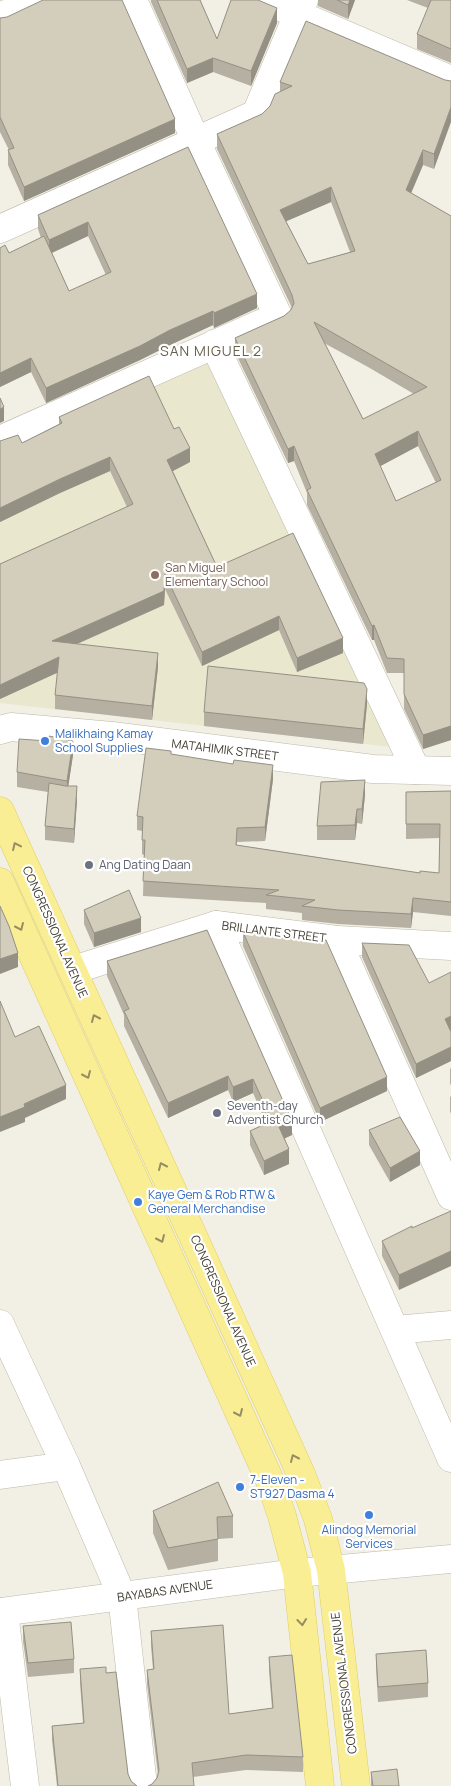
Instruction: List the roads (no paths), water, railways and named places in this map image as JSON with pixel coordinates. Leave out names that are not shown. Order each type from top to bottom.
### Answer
[{"type":"main road","name":"CONGRESSIONAL AVENUE","points":[[0,811],[301,1474],[318,1519],[331,1570],[356,1786]]},
{"type":"main road","points":[[0,882],[271,1483],[297,1573],[320,1786]]},
{"type":"street","points":[[0,440],[278,316],[196,141],[133,0]]},
{"type":"street","points":[[264,0],[301,8],[451,80]]},
{"type":"street","points":[[0,229],[256,114],[301,8]]},
{"type":"street","points":[[214,344],[416,770]]},
{"type":"street","name":"MATAHIMIK STREET","points":[[0,730],[11,727],[112,736],[373,769],[451,771]]},
{"type":"street","points":[[216,925],[395,1330],[448,1443]]},
{"type":"street","name":"BRILLANTE STREET","points":[[73,970],[216,925],[337,940],[451,946]]},
{"type":"street","points":[[337,940],[451,1196]]},
{"type":"street","points":[[0,1324],[10,1371],[66,1466],[122,1596],[143,1786]]},
{"type":"street","points":[[395,1330],[451,1324]]},
{"type":"street","points":[[0,1475],[66,1466]]},
{"type":"street","name":"BAYABAS AVENUE","points":[[2,1612],[297,1573],[451,1559]]},
{"type":"street","points":[[2,1612],[25,1786]]},
{"type":"place","name":"San Miguel Elementary School","points":[[155,575]]},
{"type":"place","name":"Malikhaing Kamay School Supplies","points":[[45,741]]},
{"type":"place","name":"Ang Dating Daan","points":[[89,865]]},
{"type":"place","name":"Seventh-day Adventist Church","points":[[217,1113]]},
{"type":"place","name":"Kaye Gem & Rob RTW & General Merchandise","points":[[138,1202]]},
{"type":"place","name":"7-Eleven - ST927 Dasma 4","points":[[240,1487]]},
{"type":"place","name":"Alindog Memorial Services","points":[[369,1515]]},
{"type":"district","name":"SAN MIGUEL 2","points":[[211,351]]}]
